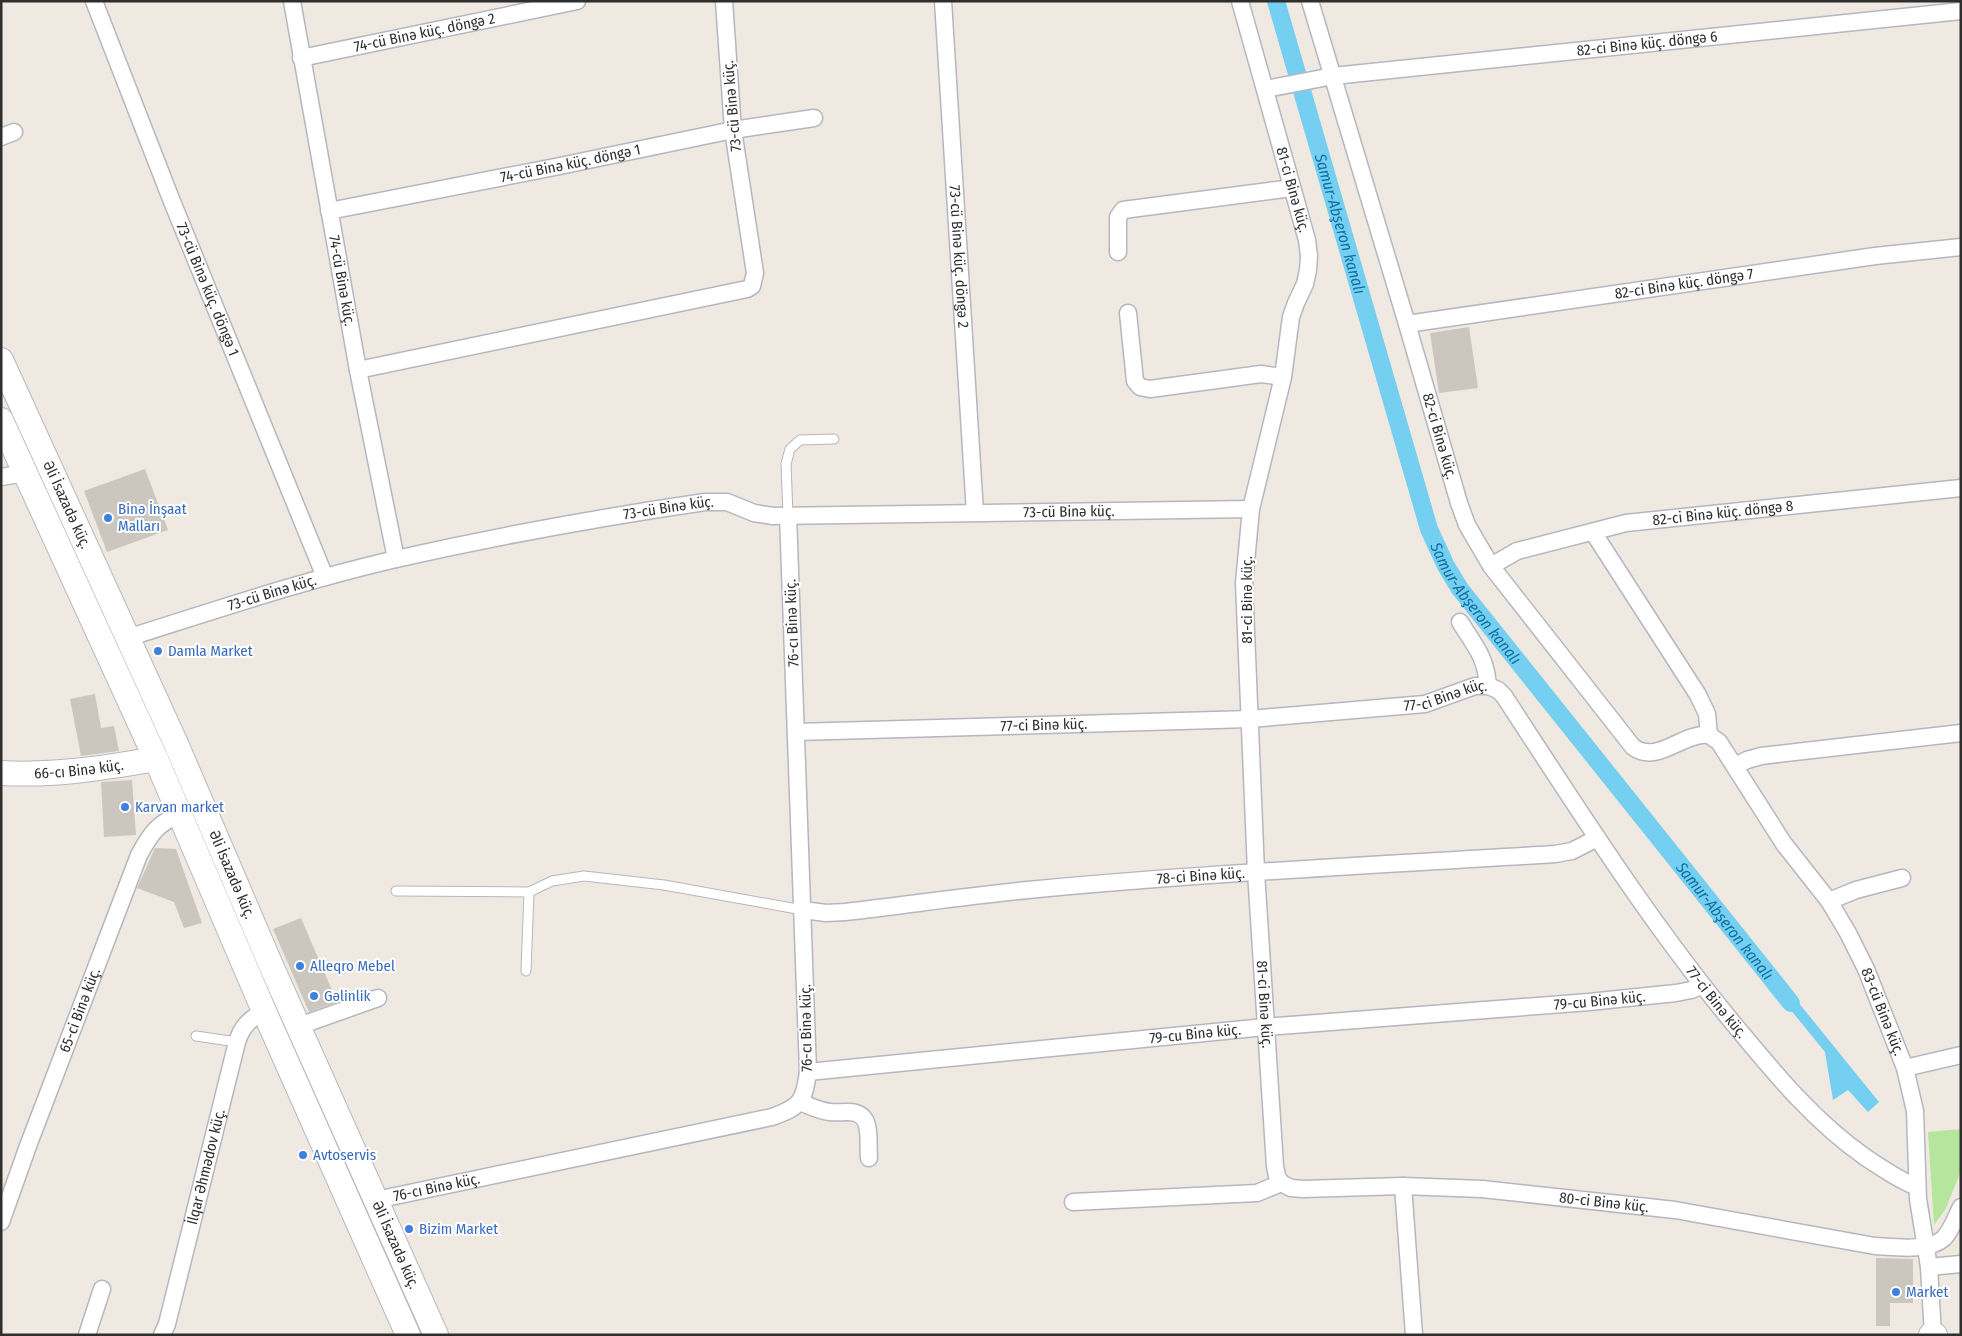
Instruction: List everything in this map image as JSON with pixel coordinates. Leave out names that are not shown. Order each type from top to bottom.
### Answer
[{"type":"main road","name":"Əli İsazadə küç.","points":[[1,360],[177,746],[298,1026],[436,1335]]},
{"type":"main road","name":"Əli İsazadə küç.","points":[[1,420],[156,759],[264,1011],[408,1335]]},
{"type":"main road","name":"66-cı Binə küç.","points":[[1,774],[43,775],[93,770],[156,759]]},
{"type":"main road","points":[[230,931],[253,923]]},
{"type":"street","name":"73-cü Binə küç. döngə 1","points":[[94,1],[171,199],[325,577]]},
{"type":"street","name":"74-cü Binə küç.","points":[[292,1],[358,370],[396,559]]},
{"type":"street","name":"74-cü Binə küç. döngə 2","points":[[301,58],[577,1]]},
{"type":"street","name":"73-cü Binə küç.","points":[[358,370],[737,291],[752,286],[755,273],[733,130],[724,1]]},
{"type":"street","name":"73-cü Binə küç. döngə 2","points":[[943,1],[974,512]]},
{"type":"street","name":"81-ci Binə küç.","points":[[1240,1],[1266,89],[1309,256],[1305,284],[1292,317],[1283,377],[1251,509],[1244,583],[1256,872],[1275,1166],[1281,1183]]},
{"type":"street","name":"82-ci Binə küç.","points":[[1310,1],[1467,525],[1492,566],[1633,747],[1640,752],[1653,754],[1699,735],[1709,735]]},
{"type":"street","name":"82-ci Binə küç. döngə 6","points":[[1266,89],[1333,76],[1961,11]]},
{"type":"street","name":"74-cü Binə küç. döngə 1","points":[[329,210],[555,167],[733,130],[814,118]]},
{"type":"street","points":[[1118,252],[1118,216],[1123,210],[1292,188]]},
{"type":"street","name":"82-ci Binə küç. döngə 7","points":[[1408,324],[1876,256],[1961,247]]},
{"type":"street","points":[[1128,313],[1135,381],[1140,387],[1150,389],[1262,374],[1283,377]]},
{"type":"street","points":[[1,477],[25,473]]},
{"type":"street","name":"82-ci Binə küç. döngə 8","points":[[1492,566],[1517,551],[1626,523],[1961,488]]},
{"type":"street","name":"73-cü Binə küç.","points":[[127,638],[325,577],[396,559],[542,530],[705,502],[727,502],[761,515],[1251,509]]},
{"type":"street","name":"76-cı Binə küç.","points":[[376,1200],[772,1117],[792,1110],[800,1102],[806,1091],[808,1072],[788,515]]},
{"type":"street","points":[[1594,532],[1698,695],[1707,714],[1709,735]]},
{"type":"street","points":[[1460,622],[1483,657],[1487,668],[1488,686]]},
{"type":"street","name":"77-ci Binə küç.","points":[[796,732],[1250,719],[1425,704],[1475,686],[1488,686],[1498,690],[1504,696],[1597,838],[1701,986],[1776,1075],[1808,1109],[1843,1141],[1892,1175],[1917,1187]]},
{"type":"street","points":[[1734,766],[1761,756],[1961,733]]},
{"type":"street","name":"83-cü Binə küç.","points":[[1709,735],[1719,742],[1784,844],[1828,901],[1848,933],[1866,969],[1905,1068],[1915,1111],[1917,1187],[1933,1302],[1933,1335]]},
{"type":"street","name":"65-ci Binə küç.","points":[[1,1222],[139,855],[151,832],[164,821],[180,814]]},
{"type":"street","name":"78-ci Binə küç.","points":[[803,910],[826,913],[845,912],[1028,890],[1256,872],[1555,854],[1572,851],[1597,838]]},
{"type":"street","points":[[1828,901],[1856,890],[1902,878]]},
{"type":"street","name":"79-cu Binə küç.","points":[[808,1072],[1266,1028],[1589,1002],[1676,993],[1701,986]]},
{"type":"street","points":[[298,1026],[378,998]]},
{"type":"street","name":"İlqar Əhmədov küç.","points":[[162,1335],[167,1324],[240,1032],[250,1018],[264,1011]]},
{"type":"street","points":[[1905,1068],[1961,1055]]},
{"type":"street","points":[[800,1102],[815,1109],[830,1112],[854,1112],[863,1117],[867,1124],[869,1158]]},
{"type":"street","points":[[1072,1202],[1257,1193],[1281,1183]]},
{"type":"street","name":"80-ci Binə küç.","points":[[1281,1183],[1291,1188],[1303,1189],[1404,1186],[1482,1190],[1675,1210],[1875,1246],[1926,1246]]},
{"type":"street","points":[[1404,1186],[1414,1335]]},
{"type":"street","points":[[1926,1246],[1937,1243],[1945,1237],[1961,1207]]},
{"type":"street","points":[[1929,1267],[1961,1264]]},
{"type":"street","points":[[87,1335],[102,1289]]},
{"type":"lane","points":[[788,515],[786,464],[790,449],[800,440],[834,438]]},
{"type":"lane","points":[[396,890],[529,892],[552,881],[584,876],[664,885],[803,910]]},
{"type":"lane","points":[[526,971],[529,892]]},
{"type":"lane","points":[[196,1036],[237,1042]]},
{"type":"green space","points":[[1961,1129],[1961,1171],[1945,1210],[1934,1225],[1928,1132]]},
{"type":"water","points":[[1781,981],[1879,1102],[1868,1112],[1848,1090],[1833,1100],[1825,1052],[1772,987]]},
{"type":"building","points":[[1469,327],[1478,388],[1439,393],[1430,333]]},
{"type":"building","points":[[145,469],[168,530],[107,552],[84,491]]},
{"type":"building","points":[[95,694],[101,728],[114,726],[119,751],[81,756],[70,699]]},
{"type":"building","points":[[132,780],[136,835],[104,837],[101,782]]},
{"type":"building","points":[[155,848],[176,849],[202,923],[184,928],[174,902],[137,888]]},
{"type":"building","points":[[301,918],[337,1002],[309,1012],[273,929]]},
{"type":"building","points":[[1876,1258],[1913,1259],[1913,1303],[1890,1303],[1890,1326],[1876,1326]]},
{"type":"waterway","name":"Samur-Abşeron kanalı","points":[[1276,1],[1429,529],[1446,566],[1460,589],[1791,1003]]},
{"type":"place","name":"Binə İnşaat Malları","points":[[108,518]]},
{"type":"place","name":"Damla Market","points":[[158,651]]},
{"type":"place","name":"Karvan market","points":[[125,807]]},
{"type":"place","name":"Alleqro Mebel","points":[[300,966]]},
{"type":"place","name":"Gəlinlik","points":[[314,996]]},
{"type":"place","name":"Avtoservis","points":[[303,1155]]},
{"type":"place","name":"Bizim Market","points":[[409,1229]]},
{"type":"place","name":"Market","points":[[1896,1292]]}]
